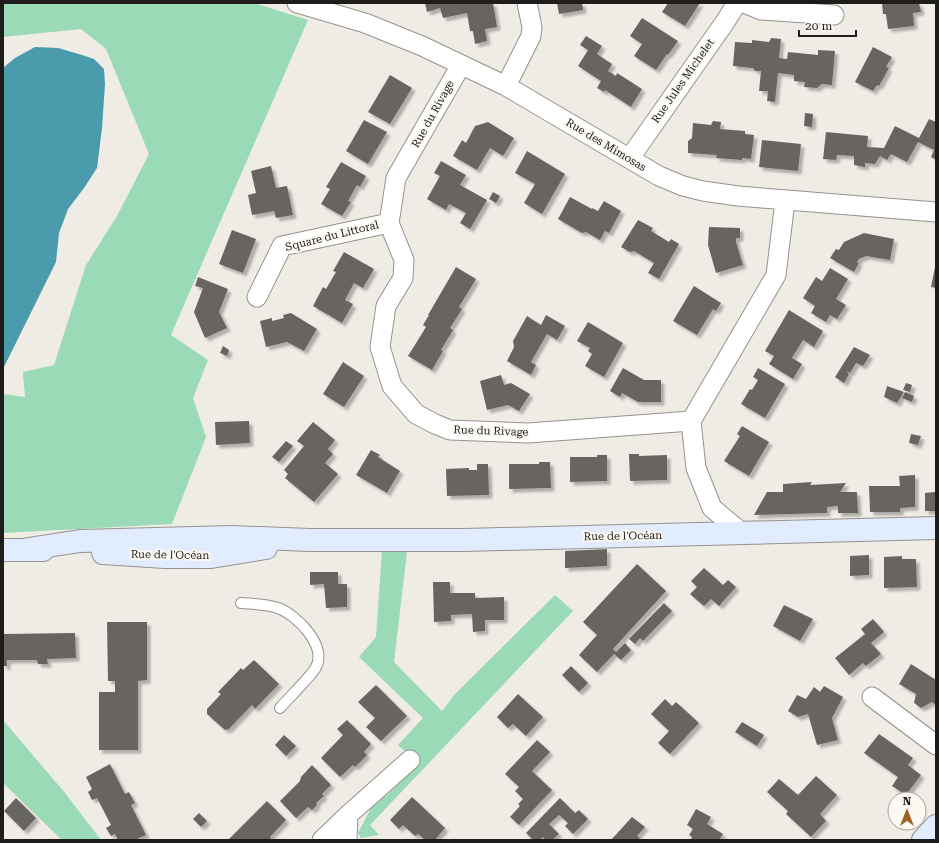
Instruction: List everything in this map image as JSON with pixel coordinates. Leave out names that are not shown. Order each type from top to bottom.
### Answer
[{"type":"main road","name":"Rue de l'Océan","points":[[3,550],[28,549],[165,557],[211,557],[310,540],[477,540],[936,528]]},
{"type":"main road","points":[[923,840],[936,826]]},
{"type":"street","name":"Rue des Mimosas","points":[[297,3],[365,23],[422,46],[506,86],[659,176],[683,186],[703,192],[785,201],[936,212]]},
{"type":"street","points":[[506,86],[531,36],[532,27],[527,3]]},
{"type":"street","name":"Rue Jules Michelet","points":[[628,158],[652,126],[737,3]]},
{"type":"street","points":[[744,3],[760,10],[834,15]]},
{"type":"street","name":"Rue du Rivage","points":[[461,65],[396,178],[389,223],[404,260],[403,278],[386,306],[380,347],[392,386],[416,414],[450,430],[528,432],[690,421]]},
{"type":"street","points":[[742,533],[712,508],[696,468],[690,421],[776,275],[785,201]]},
{"type":"street","name":"Square du Littoral","points":[[257,297],[282,246],[389,223]]},
{"type":"street","points":[[872,697],[936,745]]},
{"type":"street","points":[[322,840],[410,760]]},
{"type":"street","points":[[347,840],[348,815]]},
{"type":"lane","points":[[241,603],[270,606],[296,618],[312,637],[315,645],[318,658],[315,669],[280,708]]},
{"type":"green space","points":[[254,3],[308,20],[171,335],[208,360],[193,398],[206,437],[172,524],[3,533],[3,394],[25,397],[23,372],[54,365],[86,265],[117,216],[149,154],[106,49],[81,29],[3,37],[3,4]]},
{"type":"green space","points":[[382,550],[407,552],[394,662],[442,711],[454,695],[555,595],[573,611],[370,825],[379,835],[361,838],[358,833],[375,800],[386,796],[419,764],[398,745],[423,718],[359,657],[376,637]]},
{"type":"green space","points":[[3,720],[65,793],[101,840],[62,840],[3,783]]},
{"type":"water","points":[[35,47],[58,48],[82,55],[94,59],[104,69],[105,84],[102,128],[97,168],[68,209],[59,233],[56,262],[3,369],[3,68],[15,58]]},
{"type":"building","points":[[425,3],[493,3],[497,27],[485,29],[487,41],[475,44],[473,31],[470,31],[467,13],[443,18],[440,8],[427,12]]},
{"type":"building","points":[[557,3],[582,3],[583,10],[559,14]]},
{"type":"building","points":[[668,3],[700,3],[685,26],[662,12]]},
{"type":"building","points":[[882,3],[919,3],[921,12],[913,13],[914,26],[888,29],[886,14],[883,14]]},
{"type":"building","points":[[642,18],[678,41],[656,70],[634,56],[642,44],[630,36]]},
{"type":"building","points":[[586,36],[602,46],[597,54],[612,64],[608,71],[616,76],[617,73],[642,89],[631,107],[605,90],[604,92],[597,88],[601,81],[578,66],[588,50],[580,45]]},
{"type":"building","points":[[771,38],[781,39],[779,58],[787,59],[788,52],[818,55],[818,50],[835,51],[832,85],[822,84],[817,88],[804,87],[805,82],[794,81],[794,75],[778,73],[775,102],[767,101],[768,91],[759,91],[761,71],[755,71],[753,68],[733,66],[735,42],[752,43],[752,40],[769,42]]},
{"type":"building","points":[[873,47],[892,57],[886,67],[889,68],[879,86],[877,85],[873,91],[855,82]]},
{"type":"building","points":[[390,75],[412,88],[390,124],[368,112]]},
{"type":"building","points":[[805,113],[813,114],[812,127],[804,126]]},
{"type":"building","points":[[929,119],[936,122],[936,160],[931,157],[934,150],[918,142],[907,162],[891,154],[887,160],[880,156],[875,164],[865,163],[865,167],[854,165],[854,156],[837,155],[836,160],[823,159],[826,132],[868,136],[867,147],[884,148],[895,126],[919,138]]},
{"type":"building","points":[[364,120],[387,132],[368,164],[346,151]]},
{"type":"building","points":[[713,121],[721,122],[720,129],[745,131],[745,134],[754,135],[751,159],[742,158],[742,160],[716,158],[717,155],[688,153],[688,141],[692,138],[693,123],[711,125]]},
{"type":"building","points":[[488,122],[514,138],[503,156],[490,148],[477,170],[453,156],[462,140],[466,143],[475,126]]},
{"type":"building","points":[[762,140],[801,144],[798,171],[759,167]]},
{"type":"building","points":[[527,151],[565,174],[542,214],[524,203],[535,184],[515,173]]},
{"type":"building","points":[[441,161],[466,175],[460,185],[487,200],[470,229],[460,223],[466,213],[449,204],[446,210],[427,199],[440,176],[434,173]]},
{"type":"building","points":[[341,162],[366,176],[360,187],[357,185],[348,201],[351,202],[342,216],[321,204],[330,189],[326,187]]},
{"type":"building","points":[[271,166],[276,188],[287,186],[293,215],[276,218],[274,211],[252,215],[248,195],[256,193],[251,171]]},
{"type":"building","points":[[493,192],[500,196],[496,203],[489,199]]},
{"type":"building","points":[[570,197],[598,211],[604,201],[621,211],[609,233],[605,231],[600,240],[586,232],[582,233],[558,219]]},
{"type":"building","points":[[638,220],[653,228],[651,231],[669,242],[671,239],[679,244],[659,279],[648,273],[654,263],[634,251],[630,252],[621,247]]},
{"type":"building","points":[[709,227],[740,228],[740,238],[736,238],[736,242],[743,265],[716,273],[708,245]]},
{"type":"building","points":[[232,230],[256,239],[243,273],[219,264]]},
{"type":"building","points":[[864,233],[894,239],[890,260],[866,256],[859,259],[857,262],[859,263],[854,272],[830,258],[836,249],[839,250],[844,242]]},
{"type":"building","points":[[344,252],[374,269],[363,288],[354,283],[345,300],[353,304],[342,323],[313,306],[323,287],[326,289],[336,272],[333,271]]},
{"type":"building","points":[[456,267],[476,279],[459,307],[462,309],[450,328],[453,330],[441,350],[443,351],[432,370],[408,356],[426,327],[423,325],[428,315]]},
{"type":"building","points":[[936,267],[936,288],[931,287]]},
{"type":"building","points":[[830,268],[848,279],[836,299],[846,305],[837,319],[830,315],[826,322],[811,313],[815,306],[803,298],[816,277],[822,281]]},
{"type":"building","points":[[198,277],[228,289],[219,312],[227,328],[205,338],[194,312],[203,288],[195,286]]},
{"type":"building","points":[[694,286],[721,303],[716,311],[713,309],[697,335],[673,321]]},
{"type":"building","points":[[789,310],[823,331],[814,347],[803,340],[792,358],[802,364],[793,379],[769,364],[774,356],[765,351]]},
{"type":"building","points":[[291,313],[317,329],[304,351],[287,342],[266,347],[260,321],[272,318],[272,321],[284,318],[283,315]]},
{"type":"building","points":[[546,315],[565,326],[557,340],[547,334],[531,362],[536,365],[531,375],[507,361],[514,347],[513,341],[527,316],[541,325]]},
{"type":"building","points":[[588,322],[623,343],[604,377],[585,366],[592,354],[588,351],[590,348],[577,341]]},
{"type":"building","points":[[223,346],[229,350],[227,356],[220,353]]},
{"type":"building","points":[[854,347],[870,355],[863,366],[856,363],[850,373],[846,371],[849,374],[844,383],[835,377]]},
{"type":"building","points":[[343,362],[364,376],[344,407],[323,394]]},
{"type":"building","points":[[623,368],[644,380],[661,380],[661,402],[638,402],[622,393],[620,397],[610,391]]},
{"type":"building","points":[[758,368],[785,384],[765,418],[741,404],[750,389],[752,390],[758,380],[753,377]]},
{"type":"building","points":[[501,375],[504,385],[511,383],[530,394],[519,411],[508,405],[487,410],[480,381]]},
{"type":"building","points":[[906,383],[912,385],[910,392],[903,390]]},
{"type":"building","points":[[887,386],[904,392],[897,403],[884,397]]},
{"type":"building","points":[[905,392],[914,396],[912,402],[902,398]]},
{"type":"building","points":[[249,421],[250,443],[216,445],[215,422]]},
{"type":"building","points":[[313,422],[335,440],[328,449],[333,454],[325,463],[338,474],[314,502],[285,478],[288,474],[284,470],[304,446],[297,441]]},
{"type":"building","points":[[742,426],[769,442],[749,476],[724,461],[740,436],[737,434]]},
{"type":"building","points":[[911,434],[921,436],[918,445],[909,443]]},
{"type":"building","points":[[286,441],[293,446],[279,462],[272,457]]},
{"type":"building","points":[[371,450],[380,455],[378,457],[400,471],[387,493],[356,475]]},
{"type":"building","points":[[629,454],[639,454],[639,456],[667,455],[667,480],[630,481]]},
{"type":"building","points":[[597,455],[607,455],[607,481],[570,482],[570,457],[597,457]]},
{"type":"building","points":[[539,462],[550,462],[551,488],[509,489],[509,464],[539,464]]},
{"type":"building","points":[[477,464],[488,464],[489,495],[447,496],[446,469],[469,468],[469,470],[477,470]]},
{"type":"building","points":[[915,475],[915,507],[900,508],[900,512],[870,512],[869,486],[900,486],[899,476]]},
{"type":"building","points":[[812,482],[810,485],[846,483],[840,492],[857,492],[858,513],[838,513],[838,506],[827,507],[827,513],[754,515],[767,492],[783,492],[783,484]]},
{"type":"building","points":[[935,492],[935,511],[925,511],[925,493]]},
{"type":"building","points":[[607,549],[607,566],[565,568],[565,551]]},
{"type":"building","points":[[869,555],[869,575],[850,576],[850,556]]},
{"type":"building","points":[[902,556],[902,559],[916,559],[917,587],[884,588],[884,557]]},
{"type":"building","points":[[637,564],[666,591],[613,649],[616,652],[625,643],[631,650],[621,660],[614,654],[597,672],[579,655],[597,635],[583,622]]},
{"type":"building","points":[[704,568],[723,585],[728,580],[736,587],[719,606],[711,599],[704,606],[690,594],[697,587],[691,581]]},
{"type":"building","points":[[310,572],[338,572],[338,584],[347,584],[347,607],[326,608],[324,584],[310,585]]},
{"type":"building","points":[[433,582],[450,582],[450,593],[475,593],[475,598],[504,597],[504,620],[485,620],[485,631],[473,632],[472,614],[451,615],[451,621],[434,622]]},
{"type":"building","points":[[664,603],[672,611],[643,641],[640,638],[635,644],[629,639]]},
{"type":"building","points":[[784,605],[813,619],[800,641],[773,626]]},
{"type":"building","points":[[873,619],[884,632],[871,643],[881,654],[866,666],[863,663],[849,675],[835,658],[865,634],[861,629]]},
{"type":"building","points":[[107,622],[147,622],[147,680],[138,681],[138,750],[99,750],[99,692],[115,692],[115,681],[108,681]]},
{"type":"building","points":[[75,633],[76,658],[47,659],[48,664],[38,664],[37,660],[7,660],[7,666],[3,666],[3,634]]},
{"type":"building","points":[[254,660],[279,684],[255,709],[252,705],[229,729],[225,730],[207,714],[207,709],[221,694],[218,692],[241,668],[243,670]]},
{"type":"building","points":[[911,664],[936,680],[936,705],[932,702],[921,708],[914,703],[916,694],[899,684]]},
{"type":"building","points":[[571,666],[588,683],[579,692],[562,675]]},
{"type":"building","points":[[376,685],[407,716],[381,741],[366,727],[375,718],[358,702]]},
{"type":"building","points":[[824,686],[843,697],[832,718],[838,740],[817,745],[808,714],[798,717],[788,711],[797,695],[806,699],[814,687],[820,692]]},
{"type":"building","points":[[518,694],[543,717],[526,736],[513,724],[508,728],[497,717]]},
{"type":"building","points":[[665,699],[672,706],[676,702],[699,723],[670,754],[658,743],[669,731],[651,714]]},
{"type":"building","points":[[347,720],[371,744],[364,752],[367,755],[355,767],[353,765],[340,777],[321,758],[343,735],[337,729]]},
{"type":"building","points":[[742,722],[764,735],[757,746],[735,732]]},
{"type":"building","points":[[879,734],[913,758],[908,765],[921,775],[909,791],[900,791],[892,786],[898,777],[864,753]]},
{"type":"building","points":[[284,735],[296,746],[286,756],[275,745]]},
{"type":"building","points":[[537,740],[550,752],[532,771],[552,790],[519,825],[510,817],[520,806],[518,804],[523,799],[515,791],[519,787],[505,774]]},
{"type":"building","points":[[110,764],[125,794],[129,792],[135,803],[131,805],[146,835],[135,840],[118,840],[115,834],[111,836],[106,828],[111,825],[97,798],[92,800],[88,792],[92,789],[86,777]]},
{"type":"building","points":[[312,765],[331,785],[322,794],[324,796],[316,803],[317,805],[312,810],[308,807],[296,818],[280,801],[300,781],[301,777]]},
{"type":"building","points":[[816,776],[837,795],[820,814],[826,821],[811,837],[786,814],[788,811],[767,792],[779,779],[798,795]]},
{"type":"building","points":[[412,797],[445,828],[435,840],[425,840],[418,834],[415,836],[403,825],[399,829],[390,820]]},
{"type":"building","points":[[16,798],[36,818],[24,831],[4,811]]},
{"type":"building","points":[[560,798],[575,813],[579,810],[588,819],[573,834],[565,826],[568,823],[559,815],[549,824],[559,834],[552,840],[545,840],[543,837],[540,840],[533,840],[526,833]]},
{"type":"building","points":[[267,801],[286,820],[269,840],[228,840]]},
{"type":"building","points":[[696,809],[711,817],[707,824],[723,834],[719,840],[691,840],[692,837],[689,835],[693,829],[687,825]]},
{"type":"building","points":[[199,813],[207,821],[201,827],[193,819]]},
{"type":"building","points":[[632,817],[645,827],[637,836],[640,838],[638,840],[611,840]]}]
